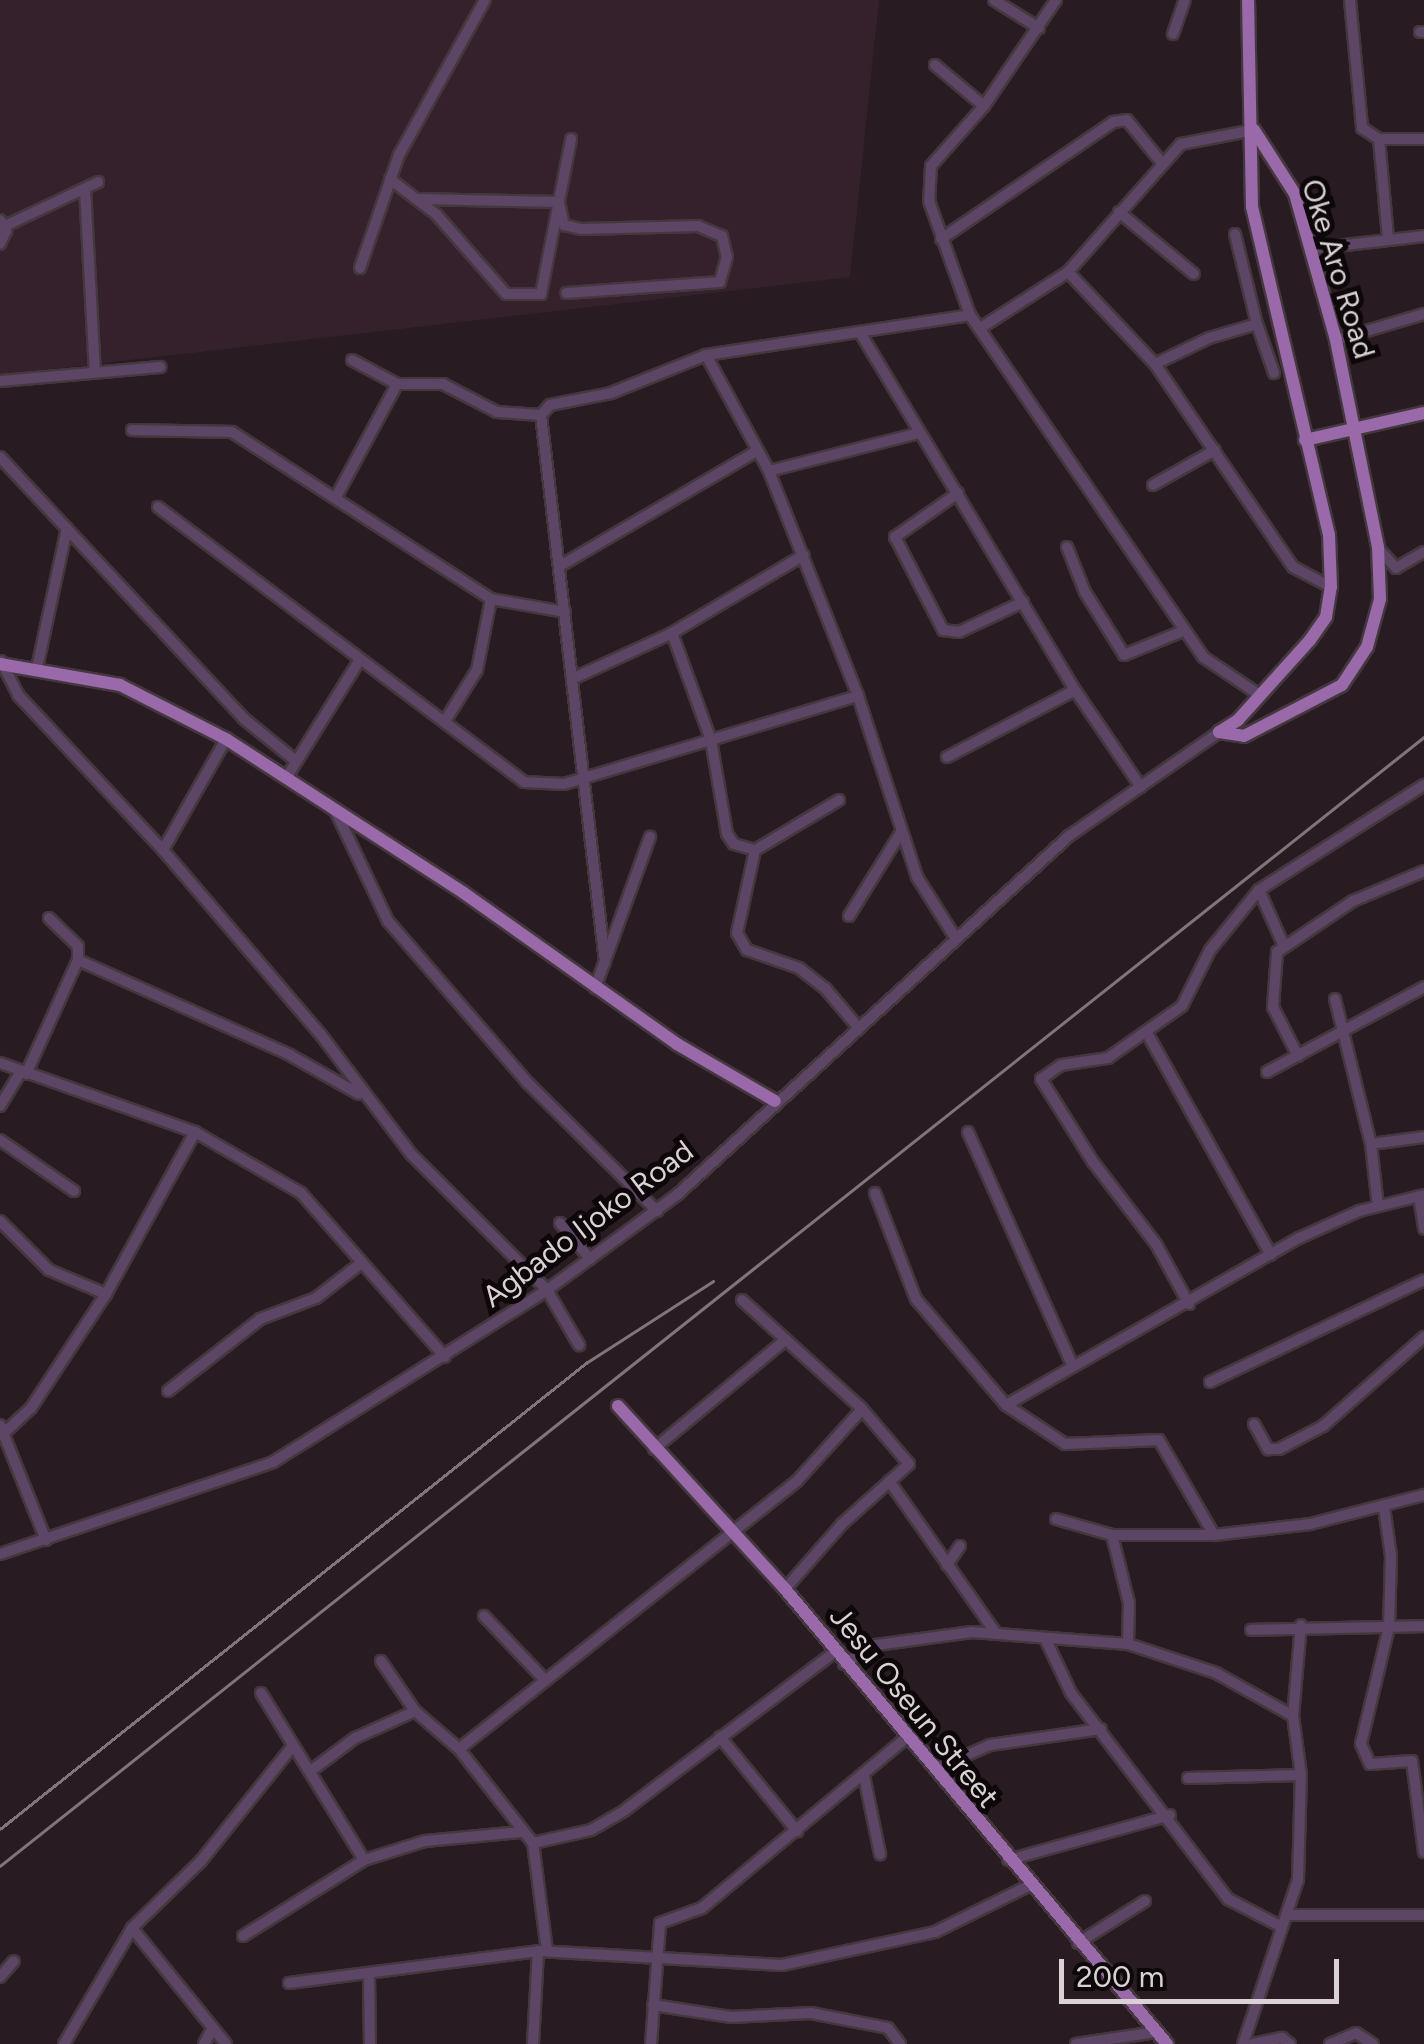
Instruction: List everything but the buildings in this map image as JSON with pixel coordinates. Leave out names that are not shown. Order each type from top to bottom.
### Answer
[{"type":"main road","name":"Oke Aro Road","points":[[1248,0],[1254,130],[1250,186],[1260,258],[1304,440]]},
{"type":"main road","name":"Oke Aro Road","points":[[1254,130],[1295,194],[1336,340],[1356,431]]},
{"type":"main road","points":[[1304,440],[1424,413]]},
{"type":"main road","name":"Agbado Ijoko Road","points":[[1219,732],[1244,736],[1342,685],[1367,647],[1380,599],[1378,547],[1356,431]]},
{"type":"main road","name":"Agbado Ijoko Road","points":[[1219,732],[1310,640],[1326,616],[1331,587],[1329,534],[1304,440]]},
{"type":"main road","points":[[1,663],[132,689],[226,738],[333,804],[595,988],[775,1101]]},
{"type":"main road","name":"Jesu Oseun Street","points":[[618,1406],[785,1589],[1028,1886],[1167,2044]]},
{"type":"street","points":[[360,268],[390,179],[485,0]]},
{"type":"street","points":[[994,0],[1039,28]]},
{"type":"street","points":[[1056,0],[984,106],[928,174],[941,238],[970,315],[982,327],[1183,631],[1203,657],[1258,694]]},
{"type":"street","points":[[1173,34],[1185,0]]},
{"type":"street","points":[[1350,0],[1362,128],[1379,139],[1424,139]]},
{"type":"street","points":[[935,65],[984,106]]},
{"type":"street","points":[[941,238],[1113,122],[1127,120],[1162,162]]},
{"type":"street","points":[[982,327],[1068,272],[1180,144],[1254,130]]},
{"type":"street","points":[[390,179],[416,199],[506,294],[540,294],[571,139]]},
{"type":"street","points":[[1379,139],[1388,238]]},
{"type":"street","points":[[0,244],[2,223],[98,182]]},
{"type":"street","points":[[85,189],[95,372]]},
{"type":"street","points":[[416,199],[559,202]]},
{"type":"street","points":[[559,202],[564,225],[582,229],[698,226],[722,236],[727,257],[720,282],[566,292]]},
{"type":"street","points":[[1118,212],[1194,274]]},
{"type":"street","points":[[1235,234],[1274,373]]},
{"type":"street","points":[[1310,249],[1424,236]]},
{"type":"street","points":[[1068,272],[1155,364],[1293,567],[1331,587]]},
{"type":"street","points":[[1336,340],[1424,314]]},
{"type":"street","points":[[605,962],[580,779],[541,415],[550,405],[611,393],[706,355],[970,315]]},
{"type":"street","points":[[1155,364],[1258,324]]},
{"type":"street","points":[[861,334],[1075,690],[1141,786]]},
{"type":"street","points":[[706,355],[754,452],[770,471],[858,696],[917,877],[955,937]]},
{"type":"street","points":[[352,360],[397,384],[442,384],[497,412],[541,415]]},
{"type":"street","points":[[0,381],[160,366]]},
{"type":"street","points":[[336,497],[397,384]]},
{"type":"street","points":[[132,430],[232,432],[491,599],[565,612]]},
{"type":"street","points":[[770,471],[919,433]]},
{"type":"street","points":[[1153,485],[1215,450]]},
{"type":"street","points":[[560,566],[754,452]]},
{"type":"street","points":[[0,457],[243,718],[296,761]]},
{"type":"street","points":[[958,493],[894,538],[943,630],[959,632],[1023,602]]},
{"type":"street","points":[[158,506],[359,661],[445,721],[515,779],[552,785],[580,779],[858,696]]},
{"type":"street","points":[[37,668],[67,528]]},
{"type":"street","points":[[1066,547],[1084,592],[1124,655],[1183,631]]},
{"type":"street","points":[[1378,547],[1396,568],[1424,552]]},
{"type":"street","points":[[572,678],[672,632],[804,555]]},
{"type":"street","points":[[445,721],[476,670],[491,599]]},
{"type":"street","points":[[672,632],[710,740],[730,840],[756,850]]},
{"type":"street","points":[[288,774],[359,661]]},
{"type":"street","points":[[1,663],[18,694],[163,850],[322,1035],[360,1094],[547,1290],[579,1345]]},
{"type":"street","points":[[947,757],[1075,690]]},
{"type":"street","name":"Agbado Ijoko Road","points":[[0,1554],[254,1471],[445,1357],[547,1290],[657,1211],[1077,829],[1219,732]]},
{"type":"street","points":[[163,850],[226,738]]},
{"type":"street","points":[[1188,1304],[1156,1244],[1093,1162],[1041,1079],[1061,1065],[1108,1058],[1147,1033],[1182,1006],[1210,950],[1259,890],[1424,784]]},
{"type":"street","points":[[839,800],[756,850],[739,944],[799,968],[858,1027]]},
{"type":"street","points":[[333,804],[388,921],[528,1083],[657,1211]]},
{"type":"street","points":[[849,916],[901,832]]},
{"type":"street","points":[[595,988],[650,837]]},
{"type":"street","points":[[1298,1056],[1273,1007],[1271,964],[1284,944],[1352,901],[1424,871]]},
{"type":"street","points":[[1259,890],[1284,944]]},
{"type":"street","points":[[0,1106],[23,1073],[78,960],[78,946],[48,918]]},
{"type":"street","points":[[78,960],[276,1048],[360,1094]]},
{"type":"street","points":[[1267,1072],[1342,1035],[1424,987]]},
{"type":"street","points":[[1335,999],[1371,1144],[1378,1206]]},
{"type":"street","points":[[1147,1033],[1271,1256]]},
{"type":"street","points":[[0,1064],[195,1132],[314,1202],[360,1264],[445,1357]]},
{"type":"street","points":[[46,1540],[1,1430],[31,1408],[106,1294],[195,1132]]},
{"type":"street","points":[[968,1132],[1073,1367]]},
{"type":"street","points":[[1371,1144],[1424,1137]]},
{"type":"street","points":[[0,1140],[74,1191]]},
{"type":"street","points":[[875,1193],[916,1299],[1006,1406],[1065,1444],[1158,1440],[1214,1534]]},
{"type":"street","points":[[1006,1406],[1325,1225],[1378,1206],[1422,1196],[1424,1229]]},
{"type":"street","points":[[0,1222],[48,1270],[106,1294]]},
{"type":"street","points":[[560,1223],[590,1258]]},
{"type":"street","points":[[168,1391],[260,1319],[316,1298],[360,1264]]},
{"type":"street","points":[[1210,1382],[1424,1280]]},
{"type":"street","points":[[742,1300],[783,1342],[862,1409],[909,1464],[785,1589]]},
{"type":"street","points":[[1254,1424],[1268,1449],[1279,1449],[1322,1426],[1424,1337]]},
{"type":"street","points":[[654,1449],[783,1342]]},
{"type":"street","points":[[459,1749],[542,1678],[797,1481],[862,1409]]},
{"type":"street","points":[[889,1481],[996,1632]]},
{"type":"street","points":[[1056,1519],[1112,1535],[1214,1534],[1384,1507],[1424,1495]]},
{"type":"street","points":[[1384,1507],[1392,1556],[1389,1627],[1361,1744],[1364,1760],[1412,1761],[1424,1852]]},
{"type":"street","points":[[1112,1535],[1129,1603],[1128,1644]]},
{"type":"street","points":[[947,1566],[960,1546]]},
{"type":"street","points":[[484,1616],[542,1678]]},
{"type":"street","points":[[1243,2044],[1298,1880],[1301,1774],[1294,1716],[1301,1625]]},
{"type":"street","points":[[1251,1630],[1301,1625],[1424,1626]]},
{"type":"street","points":[[844,1664],[902,1640],[996,1632],[1128,1644],[1216,1673],[1294,1716]]},
{"type":"street","points":[[1044,1638],[1071,1693],[1170,1816],[1228,1899],[1282,1927]]},
{"type":"street","points":[[533,1844],[610,1819],[835,1652]]},
{"type":"street","points":[[381,1661],[415,1711],[459,1749],[533,1844],[542,1951],[532,2044]]},
{"type":"street","points":[[262,1692],[364,1860]]},
{"type":"street","points":[[312,1770],[355,1738],[415,1711]]},
{"type":"street","points":[[935,1769],[990,1745],[1101,1730]]},
{"type":"street","points":[[651,2044],[660,1923],[702,1908],[907,1737]]},
{"type":"street","points":[[720,1738],[797,1831]]},
{"type":"street","points":[[64,2044],[132,1928],[201,1861],[292,1747]]},
{"type":"street","points":[[1188,1778],[1301,1774]]},
{"type":"street","points":[[864,1776],[880,1854]]},
{"type":"street","points":[[1007,1860],[1170,1816]]},
{"type":"street","points":[[244,1936],[364,1860],[425,1841],[522,1832]]},
{"type":"street","points":[[289,1983],[542,1951],[658,1954],[782,1965],[935,1932],[1028,1886]]},
{"type":"street","points":[[1078,1943],[1145,1902]]},
{"type":"street","points":[[1286,1915],[1424,1915]]},
{"type":"street","points":[[132,1928],[226,2044]]},
{"type":"street","points":[[0,1977],[14,1960]]},
{"type":"street","points":[[370,1975],[370,2044]]},
{"type":"street","points":[[653,2005],[731,2017],[812,2013],[888,2028],[900,2044]]},
{"type":"street","points":[[204,2044],[213,2028]]},
{"type":"street","points":[[1076,2044],[1156,2032]]},
{"type":"street","points":[[1330,2044],[1356,2033],[1373,2044]]},
{"type":"street","points":[[1253,2044],[1282,2038],[1290,2044]]},
{"type":"shaded area","points":[[0,0],[879,0],[850,277],[0,375]]},
{"type":"railway","points":[[0,1866],[1424,737]]},
{"type":"railway","points":[[0,1829],[586,1363],[713,1281]]}]
